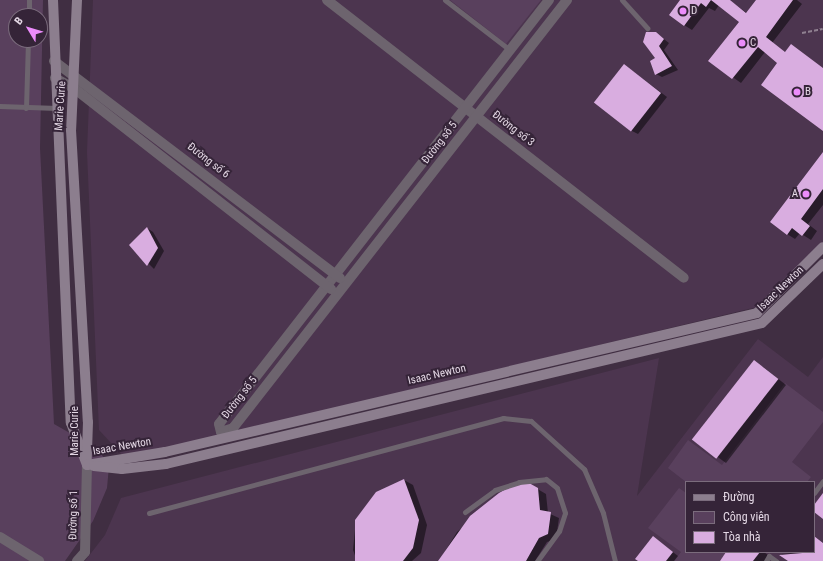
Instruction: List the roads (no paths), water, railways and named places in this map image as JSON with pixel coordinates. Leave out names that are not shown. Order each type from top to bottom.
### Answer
[{"type":"street","name":"Marie Curie","points":[[54,0],[54,61],[71,423],[86,465]]},
{"type":"street","name":"Marie Curie","points":[[77,0],[76,75],[71,130],[88,422],[86,465]]},
{"type":"street","name":"Đường số 3","points":[[327,0],[684,278]]},
{"type":"street","name":"Đường số 5","points":[[548,0],[219,424],[221,432],[233,428],[567,0]]},
{"type":"street","name":"Đường số 6","points":[[54,61],[76,75],[346,282]]},
{"type":"street","points":[[55,78],[75,89],[338,294]]},
{"type":"street","name":"Isaac Newton","points":[[86,465],[165,452],[757,312],[823,247]]},
{"type":"street","name":"Isaac Newton","points":[[86,465],[122,469],[166,464],[762,323],[823,264]]},
{"type":"street","name":"Đường số 1","points":[[77,561],[85,552],[86,465]]},
{"type":"street","points":[[0,537],[39,561]]},
{"type":"lane","points":[[445,0],[510,50]]},
{"type":"lane","points":[[622,0],[647,28]]},
{"type":"lane","points":[[26,108],[28,48]]},
{"type":"lane","points":[[0,106],[57,108]]},
{"type":"lane","points":[[149,513],[502,418],[531,421],[584,469],[603,513],[614,561]]},
{"type":"lane","points":[[465,512],[495,490],[519,482],[546,479],[557,488],[565,513],[559,531],[537,561]]},
{"type":"lane","points":[[815,493],[823,481]]},
{"type":"lane","points":[[766,561],[771,554],[776,561]]},
{"type":"place","name":"D","points":[[683,11]]},
{"type":"place","name":"C","points":[[742,43]]},
{"type":"place","name":"B","points":[[797,92]]},
{"type":"place","name":"A","points":[[806,194]]}]
